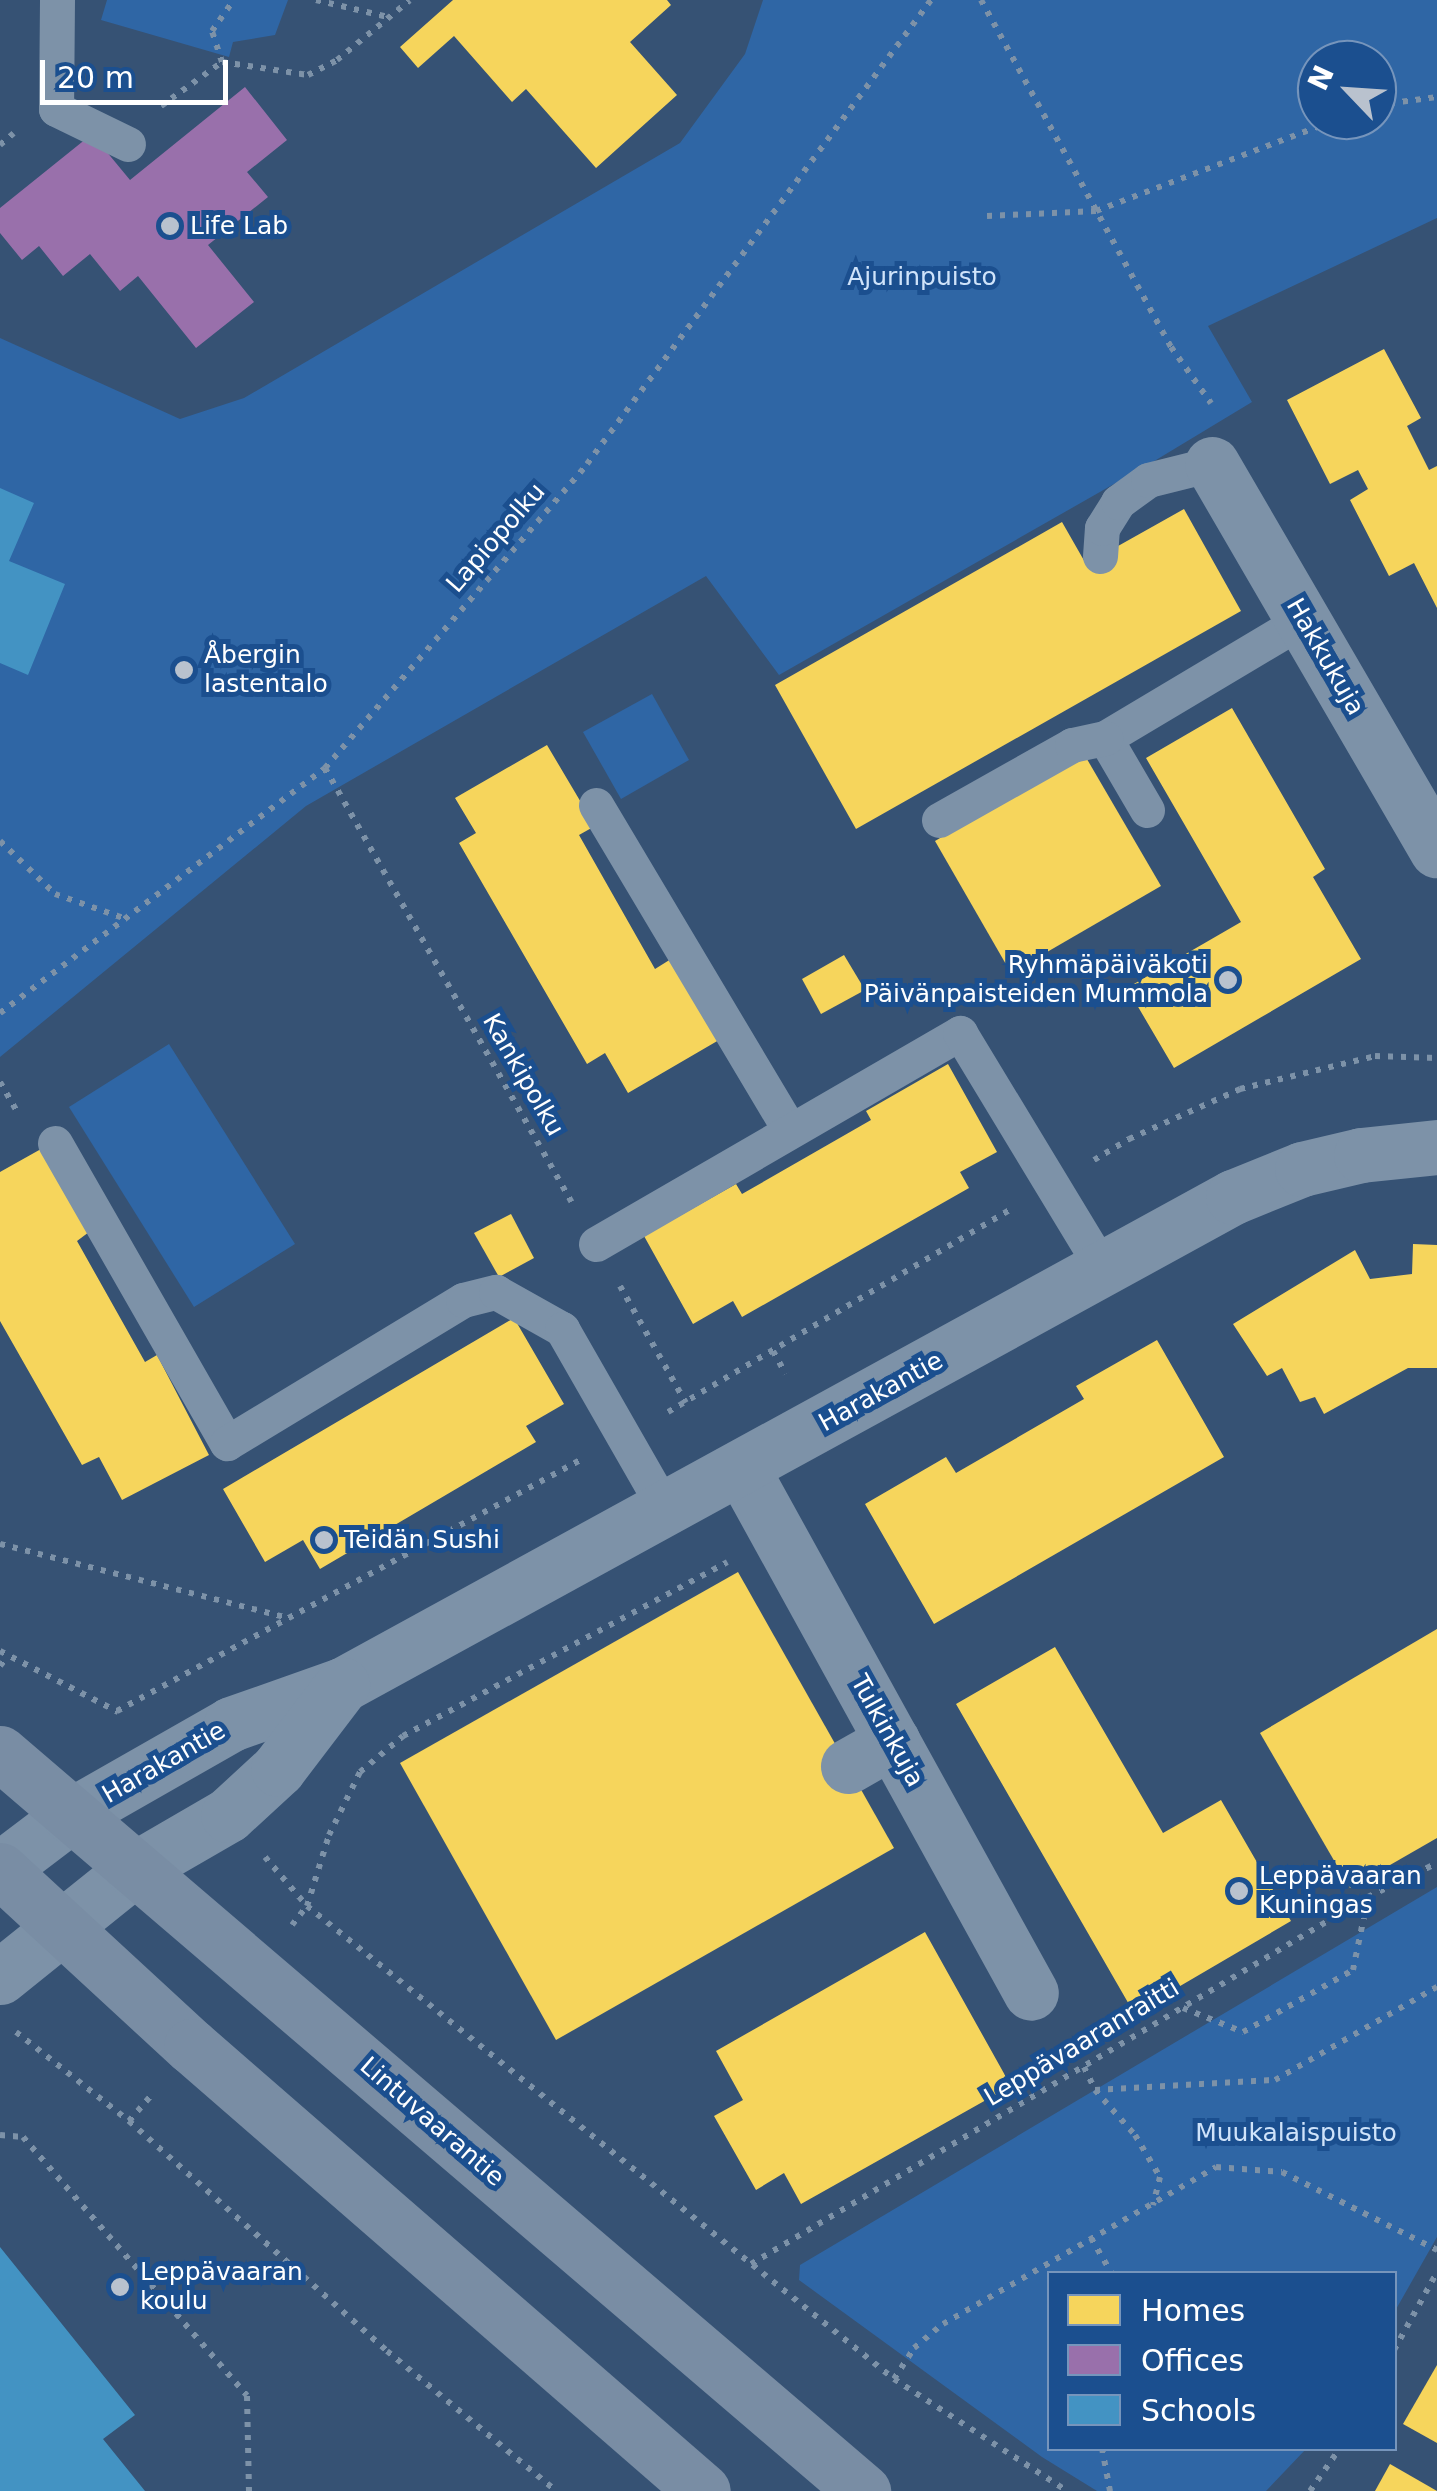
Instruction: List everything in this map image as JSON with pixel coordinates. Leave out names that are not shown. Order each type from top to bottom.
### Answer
[{"type":"main road","name":"Lintuvaarantie","points":[[0,1753],[863,2491]]},
{"type":"main road","points":[[0,1870],[191,2046],[703,2491]]},
{"type":"street","name":"Hakkukuja","points":[[1212,464],[1437,850]]},
{"type":"street","name":"Harakantie","points":[[0,1870],[70,1816],[232,1724],[342,1684],[742,1469],[1232,1197],[1302,1169],[1361,1155],[1437,1147]]},
{"type":"street","name":"Tulkinkuja","points":[[742,1469],[870,1754],[1031,1993]]},
{"type":"street","name":"Harakantie","points":[[0,1977],[133,1870],[228,1815],[278,1769],[342,1684]]},
{"type":"lane","points":[[56,0],[56,109],[128,144]]},
{"type":"lane","points":[[1100,556],[1102,528],[1118,502],[1148,480],[1212,464]]},
{"type":"lane","points":[[939,820],[1072,744],[1105,738],[1303,620]]},
{"type":"lane","points":[[1105,738],[1148,810]]},
{"type":"lane","points":[[596,805],[790,1131]]},
{"type":"lane","points":[[596,1244],[960,1033],[1103,1269]]},
{"type":"lane","points":[[55,1144],[228,1443],[463,1300],[496,1292],[562,1329],[665,1510]]},
{"type":"path","points":[[222,62],[212,31],[234,0]]},
{"type":"path","points":[[316,0],[390,18]]},
{"type":"path","points":[[150,115],[192,79],[222,62],[308,76],[337,60],[410,0]]},
{"type":"path","name":"Lapiopolku","points":[[0,1013],[325,768],[587,464],[931,0]]},
{"type":"path","points":[[981,0],[1170,346],[1224,422],[1212,464]]},
{"type":"path","points":[[1397,103],[1437,97]]},
{"type":"path","points":[[986,216],[1096,211],[1297,134]]},
{"type":"path","name":"Kankipolku","points":[[325,768],[686,1402]]},
{"type":"path","points":[[0,841],[54,894],[124,919]]},
{"type":"path","points":[[117,1711],[686,1402],[1129,1139],[1240,1089],[1374,1056],[1437,1058]]},
{"type":"path","points":[[0,1544],[288,1618]]},
{"type":"path","points":[[0,1651],[117,1711],[167,1760]]},
{"type":"path","points":[[0,1666],[7,1657]]},
{"type":"path","points":[[228,1815],[307,1906],[751,2264],[894,2379],[1067,2491]]},
{"type":"path","name":"Leppävaaranraitti","points":[[751,2264],[1368,1897],[1437,1863]]},
{"type":"path","points":[[1182,2008],[1243,2032],[1353,1970],[1368,1897]]},
{"type":"path","points":[[1094,2090],[1275,2080],[1437,1987]]},
{"type":"path","points":[[16,2031],[129,2122],[387,2351],[556,2491]]},
{"type":"path","points":[[1084,2066],[1094,2090],[1135,2135],[1160,2178],[1153,2205]]},
{"type":"path","points":[[0,2135],[22,2137],[247,2396],[249,2491]]},
{"type":"path","points":[[894,2379],[914,2348],[942,2324],[1216,2167],[1282,2172],[1437,2250]]},
{"type":"path","points":[[1091,2238],[1110,2271]]},
{"type":"path","points":[[1397,2345],[1437,2272]]},
{"type":"path","points":[[1103,2451],[1110,2491]]},
{"type":"path","points":[[1310,2491],[1338,2451]]},
{"type":"green space","points":[[107,0],[288,0],[275,35],[233,42],[229,57],[101,20]]},
{"type":"green space","name":"Ajurinpuisto","points":[[763,0],[1437,0],[1437,218],[1208,326],[1252,402],[779,675],[706,576],[306,806],[0,1057],[0,338],[180,419],[244,398],[680,143],[745,54]]},
{"type":"green space","points":[[652,694],[689,760],[621,799],[583,732]]},
{"type":"green space","points":[[169,1044],[295,1244],[194,1307],[69,1107]]},
{"type":"green space","name":"Muukalaispuisto","points":[[1437,1887],[1437,2237],[1397,2307],[1397,2271],[1047,2271],[1047,2451],[1304,2451],[1266,2491],[1097,2491],[1042,2457],[799,2280],[800,2265]]},
{"type":"building: Homes","points":[[453,0],[667,0],[671,5],[630,42],[677,95],[596,168],[526,89],[512,102],[454,36],[418,68],[400,47]]},
{"type":"building: Homes","points":[[1384,349],[1421,418],[1407,426],[1429,470],[1437,466],[1437,608],[1414,563],[1389,576],[1350,500],[1368,489],[1358,470],[1330,484],[1287,400]]},
{"type":"building: Homes","points":[[1184,509],[1241,611],[856,829],[775,685],[1062,522],[1086,564]]},
{"type":"building: Homes","points":[[1232,708],[1325,869],[1313,877],[1361,959],[1174,1068],[1127,988],[1241,922],[1146,758]]},
{"type":"building: Homes","points":[[547,745],[595,826],[579,835],[655,969],[671,959],[719,1040],[628,1093],[605,1053],[587,1064],[459,843],[476,833],[455,798]]},
{"type":"building: Homes","points":[[1084,754],[1161,886],[1011,973],[935,841]]},
{"type":"building: Homes","points":[[844,955],[865,990],[821,1014],[802,979]]},
{"type":"building: Homes","points":[[948,1064],[997,1152],[960,1172],[969,1188],[742,1317],[733,1301],[693,1324],[644,1236],[736,1184],[742,1194],[871,1120],[866,1111]]},
{"type":"building: Homes","points":[[41,1149],[89,1232],[77,1241],[145,1362],[157,1355],[209,1455],[122,1500],[99,1457],[82,1465],[0,1321],[0,1172]]},
{"type":"building: Homes","points":[[511,1214],[534,1258],[499,1277],[474,1233]]},
{"type":"building: Homes","points":[[1413,1244],[1437,1245],[1437,1368],[1408,1368],[1324,1414],[1315,1397],[1300,1402],[1282,1368],[1267,1376],[1233,1324],[1355,1250],[1370,1279],[1412,1274]]},
{"type":"building: Homes","points":[[514,1318],[564,1404],[526,1426],[536,1442],[320,1569],[303,1540],[265,1562],[223,1489]]},
{"type":"building: Homes","points":[[1157,1340],[1224,1457],[934,1624],[865,1504],[946,1457],[956,1473],[1084,1399],[1076,1386]]},
{"type":"building: Homes","points":[[738,1572],[894,1848],[556,2040],[400,1763]]},
{"type":"building: Homes","points":[[1437,1629],[1437,1838],[1350,1888],[1260,1733]]},
{"type":"building: Homes","points":[[1055,1647],[1163,1833],[1221,1800],[1291,1921],[1134,2013],[956,1704]]},
{"type":"building: Homes","points":[[925,1932],[1011,2086],[801,2204],[784,2173],[756,2190],[714,2116],[743,2100],[716,2051]]},
{"type":"building: Homes","points":[[1437,2365],[1437,2443],[1403,2424]]},
{"type":"building: Homes","points":[[1390,2464],[1437,2491],[1375,2491]]},
{"type":"building: Offices","points":[[245,87],[287,140],[247,172],[268,197],[208,245],[254,302],[196,348],[138,276],[120,291],[90,254],[63,276],[39,246],[22,260],[0,233],[0,208],[92,134],[130,180]]},
{"type":"building: Schools","points":[[0,488],[34,503],[9,561],[65,584],[28,675],[0,663]]},
{"type":"building: Schools","points":[[0,2247],[135,2415],[103,2439],[145,2491],[0,2491]]},
{"type":"place","name":"Life Lab","points":[[170,226]]},
{"type":"place","name":"Åbergin lastentalo","points":[[184,670]]},
{"type":"place","name":"Ryhmäpäiväkoti Päivänpaisteiden Mummola","points":[[1228,980]]},
{"type":"place","name":"Teidän Sushi","points":[[324,1540]]},
{"type":"place","name":"Leppävaaran Kuningas","points":[[1239,1891]]},
{"type":"place","name":"Leppävaaran koulu","points":[[120,2287]]}]
